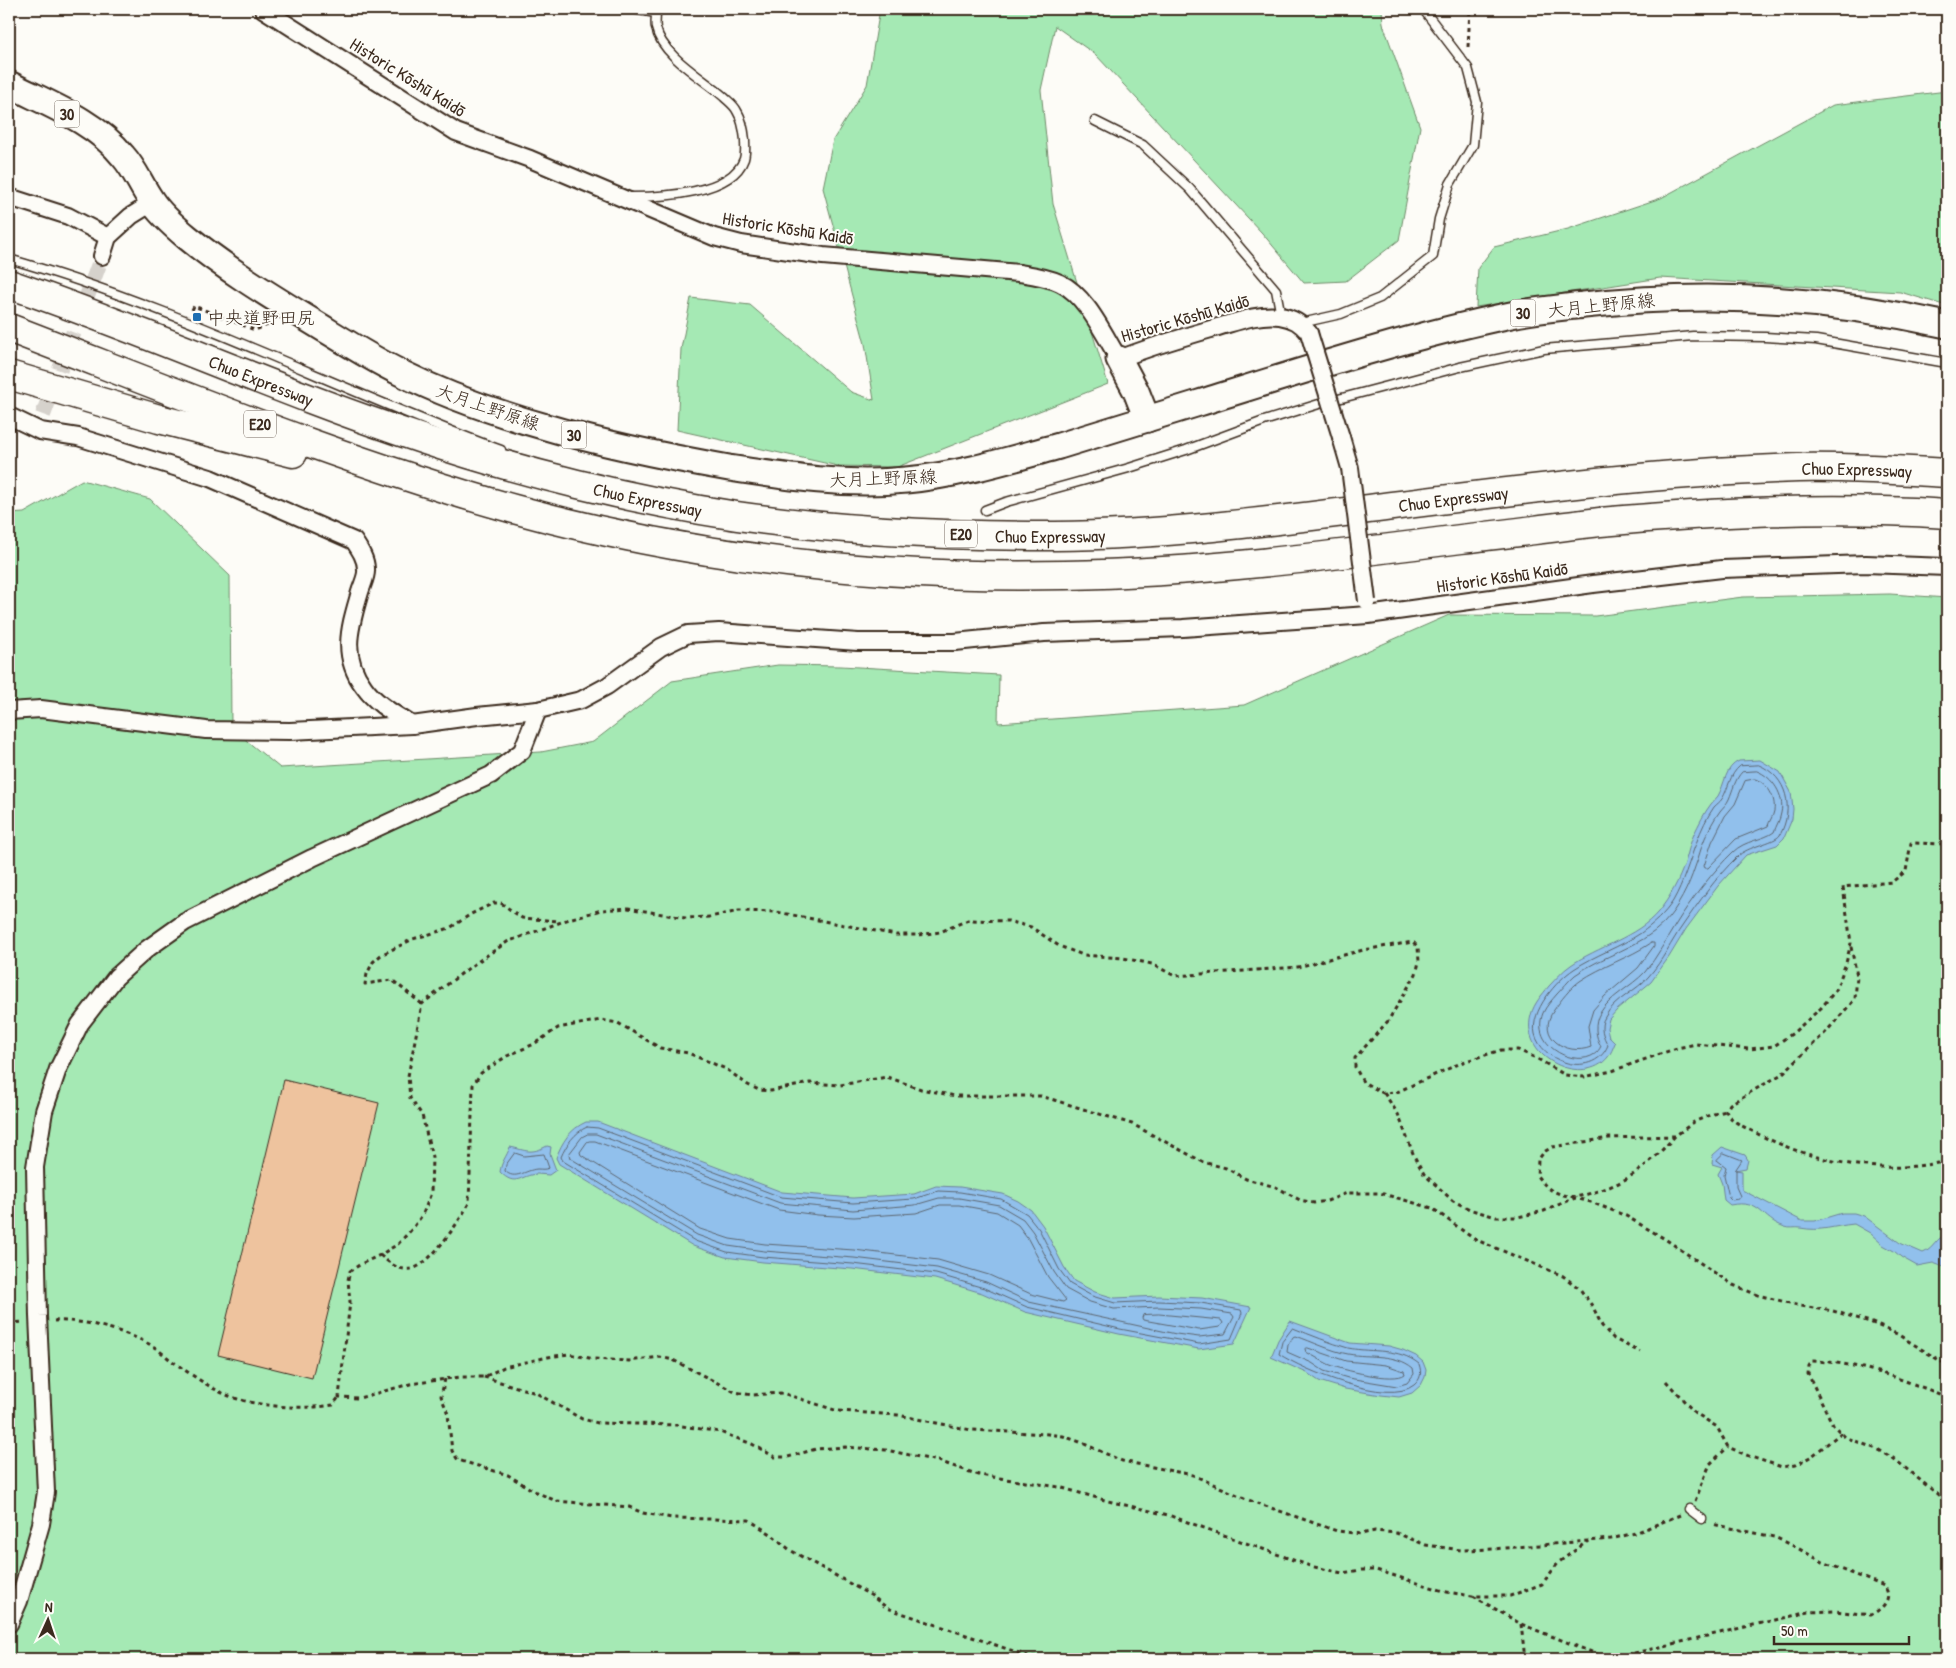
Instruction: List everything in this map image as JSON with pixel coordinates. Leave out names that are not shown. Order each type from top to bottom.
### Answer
[{"type":"highway","name":"Chuo Expressway","points":[[9,284],[420,438],[534,472],[612,491],[736,515],[839,527],[941,534],[1059,536],[1174,530],[1269,521],[1589,482],[1692,473],[1803,468],[1947,473]]},
{"type":"highway","name":"E20","points":[[9,328],[298,438],[418,480],[515,509],[605,531],[720,553],[829,567],[944,574],[1064,576],[1184,570],[1298,559],[1595,523],[1700,514],[1796,510],[1899,511],[1947,514]]},
{"type":"highway","points":[[9,375],[159,418],[515,509]]},
{"type":"main road","name":"大月上野原線","points":[[9,84],[73,117],[100,134],[125,158],[134,170],[152,203],[186,236],[261,291],[396,371],[432,388],[479,405],[542,426],[620,448],[787,477],[830,481],[902,481],[937,477],[996,464],[1426,335],[1515,314],[1570,306],[1613,301],[1674,298],[1783,299],[1852,306],[1947,325]]},
{"type":"main road","points":[[1119,359],[1148,419]]},
{"type":"street","name":"Historic Kōshū Kaidō","points":[[263,9],[456,132],[530,159],[714,237],[741,244],[823,256],[1019,273],[1058,282],[1068,287],[1079,297],[1119,359],[1147,348],[1256,317],[1282,316],[1305,328]]},
{"type":"street","points":[[9,198],[68,216],[108,237]]},
{"type":"street","points":[[102,256],[108,237],[131,216],[152,203]]},
{"type":"street","points":[[1305,328],[1350,468],[1368,608]]},
{"type":"street","points":[[9,416],[41,423],[210,478],[354,541],[363,556],[367,570],[351,624],[348,647],[352,668],[364,688],[381,705],[412,725]]},
{"type":"street","name":"Historic Kōshū Kaidō","points":[[9,711],[41,709],[206,730],[290,731],[412,725],[538,710],[581,700],[607,686],[661,646],[688,634],[719,632],[858,642],[955,642],[1044,633],[1183,628],[1722,570],[1866,564],[1947,567]]},
{"type":"street","points":[[9,1624],[20,1601],[41,1524],[46,1492],[38,1322],[35,1167],[44,1111],[58,1069],[80,1024],[116,977],[147,949],[185,922],[312,858],[491,775],[522,751],[538,710]]},
{"type":"lane","points":[[622,197],[660,197],[689,193],[716,184],[738,169],[744,160],[745,150],[741,119],[736,109],[712,87],[681,64],[660,39],[656,27],[656,13],[632,9]]},
{"type":"lane","points":[[1305,328],[1380,298],[1433,256],[1439,219],[1450,184],[1473,145],[1477,102],[1468,68],[1423,9]]},
{"type":"lane","points":[[1095,121],[1143,145],[1190,189],[1276,290],[1282,316]]},
{"type":"lane","points":[[9,259],[51,271],[216,333],[438,427],[511,454]]},
{"type":"lane","points":[[985,510],[1006,502],[1130,468],[1186,450],[1264,421],[1319,404],[1460,367],[1544,349],[1683,337],[1765,337],[1816,340],[1947,363]]},
{"type":"lane","points":[[548,467],[612,491]]},
{"type":"lane","points":[[1689,1508],[1702,1519]]},
{"type":"path","points":[[1468,68],[1470,9]]},
{"type":"path","points":[[191,313],[194,306],[255,330]]},
{"type":"path","points":[[54,1321],[66,1320],[110,1329],[147,1343],[180,1367],[228,1395],[257,1404],[314,1408],[333,1405],[339,1397],[350,1302],[348,1280],[350,1272],[398,1244],[413,1228],[422,1214],[431,1193],[432,1157],[422,1115],[410,1098],[408,1076],[422,1004],[470,967],[507,942],[561,922],[602,910],[628,908],[685,918],[710,917],[739,911],[776,912],[896,935],[919,935],[940,932],[968,920],[1008,921],[1031,927],[1059,946],[1083,955],[1123,958],[1152,964],[1175,976],[1298,967],[1363,950],[1413,942],[1418,947],[1419,962],[1416,974],[1388,1021],[1355,1058],[1355,1066],[1363,1082],[1383,1093],[1398,1114],[1414,1156],[1424,1174],[1453,1201],[1472,1210],[1496,1217],[1518,1217],[1544,1211],[1575,1198],[1615,1186],[1635,1174],[1658,1155],[1674,1136],[1710,1115],[1726,1111],[1730,1104],[1782,1074],[1825,1033],[1855,999],[1857,976],[1843,887],[1892,882],[1906,871],[1911,843],[1947,844]]},
{"type":"path","points":[[422,1004],[392,980],[365,984],[367,974],[373,962],[413,939],[450,928],[465,917],[494,903],[501,903],[522,918],[561,922]]},
{"type":"path","points":[[1383,1093],[1397,1092],[1463,1062],[1501,1050],[1518,1050],[1565,1075],[1584,1077],[1612,1071],[1677,1048],[1696,1044],[1749,1049],[1774,1046],[1793,1033],[1821,1008],[1836,990],[1851,943]]},
{"type":"path","points":[[380,1255],[388,1263],[401,1269],[413,1269],[424,1262],[447,1239],[462,1217],[469,1203],[473,1086],[481,1073],[507,1056],[534,1044],[558,1028],[585,1022],[608,1021],[618,1023],[660,1048],[688,1053],[726,1069],[748,1085],[759,1090],[771,1091],[810,1083],[840,1085],[887,1077],[905,1085],[955,1096],[1041,1096],[1132,1124],[1203,1162],[1226,1168],[1246,1179],[1276,1187],[1300,1200],[1314,1203],[1328,1201],[1346,1193],[1380,1193],[1423,1205],[1432,1208],[1474,1238],[1563,1276],[1580,1289],[1592,1306],[1602,1326],[1614,1339],[1640,1352]]},
{"type":"path","points":[[1726,1111],[1730,1119],[1776,1143],[1832,1161],[1901,1168],[1926,1166],[1947,1161]]},
{"type":"path","points":[[1674,1136],[1609,1138],[1552,1147],[1544,1152],[1538,1160],[1537,1176],[1549,1189],[1591,1202],[1626,1216],[1685,1251],[1733,1285],[1758,1295],[1801,1306],[1834,1311],[1870,1322],[1897,1334],[1947,1365]]},
{"type":"path","points":[[9,1323],[22,1322]]},
{"type":"path","points":[[484,1377],[504,1368],[548,1356],[569,1354],[594,1359],[629,1360],[660,1357],[673,1360],[735,1392],[752,1395],[782,1393],[838,1411],[898,1415],[971,1430],[1063,1436],[1122,1461],[1193,1475],[1250,1500],[1337,1531],[1360,1534],[1375,1531],[1396,1532],[1426,1545],[1461,1550],[1588,1541],[1635,1533],[1678,1516],[1689,1508],[1700,1490],[1710,1464],[1728,1447]]},
{"type":"path","points":[[1947,1397],[1879,1373],[1832,1361],[1812,1361],[1809,1366],[1808,1374],[1833,1424],[1845,1437],[1893,1458],[1947,1502]]},
{"type":"path","points":[[339,1397],[359,1398],[410,1384],[460,1377],[484,1377],[536,1392],[582,1419],[598,1423],[676,1425],[720,1432],[752,1444],[775,1457],[788,1457],[816,1449],[845,1447],[886,1450],[938,1461],[979,1475],[1059,1487],[1108,1502],[1168,1515],[1310,1566],[1342,1573],[1376,1570],[1448,1592],[1472,1596],[1510,1596],[1542,1584],[1559,1562],[1588,1541]]},
{"type":"path","points":[[444,1379],[441,1396],[448,1414],[452,1452],[458,1460],[508,1474],[534,1491],[556,1501],[629,1507],[672,1518],[749,1520],[771,1534],[790,1550],[872,1596],[887,1608],[1028,1656],[1052,1659]]},
{"type":"path","points":[[1666,1381],[1694,1412],[1717,1426],[1728,1447],[1751,1458],[1782,1467],[1795,1465],[1812,1456],[1841,1433]]},
{"type":"path","points":[[1472,1596],[1521,1624],[1609,1659],[1789,1616],[1834,1611],[1871,1615],[1884,1606],[1888,1596],[1888,1591],[1884,1586],[1823,1562],[1774,1537],[1714,1525],[1702,1519]]},
{"type":"path","points":[[1521,1624],[1525,1659]]},
{"type":"green space","points":[[880,9],[1382,9],[1383,24],[1420,127],[1399,240],[1346,281],[1304,283],[1262,233],[1096,55],[1055,26],[1041,90],[1053,204],[1108,384],[897,467],[838,466],[677,430],[681,349],[691,298],[750,305],[851,392],[874,400],[865,344],[823,188],[833,140],[867,85]]},
{"type":"green space","points":[[1947,91],[1947,306],[1900,292],[1660,278],[1476,307],[1478,268],[1494,247],[1568,229],[1661,198],[1833,105]]},
{"type":"green space","points":[[82,480],[150,499],[230,576],[231,728],[280,768],[541,752],[593,742],[672,681],[778,665],[841,666],[999,675],[998,723],[1244,705],[1449,615],[1595,616],[1743,597],[1890,594],[1947,598],[1947,1659],[9,1659],[9,514],[24,513]]},
{"type":"water","points":[[1760,760],[1780,772],[1791,792],[1792,819],[1784,838],[1777,845],[1746,855],[1718,886],[1686,929],[1651,982],[1609,1019],[1607,1028],[1609,1037],[1615,1043],[1608,1057],[1598,1066],[1585,1069],[1570,1069],[1556,1064],[1544,1056],[1535,1045],[1530,1031],[1531,1015],[1539,999],[1568,967],[1628,935],[1649,921],[1658,912],[1677,882],[1694,834],[1706,811],[1718,796],[1731,767],[1739,761]]},
{"type":"water","points":[[586,1122],[598,1122],[782,1192],[853,1198],[914,1194],[936,1186],[960,1187],[1003,1194],[1031,1210],[1043,1226],[1064,1267],[1074,1281],[1095,1292],[1115,1298],[1159,1296],[1202,1298],[1251,1307],[1234,1344],[1199,1349],[1119,1334],[1025,1312],[982,1293],[935,1279],[725,1257],[693,1246],[559,1164],[556,1158],[564,1141],[575,1128]]},
{"type":"water","points":[[547,1146],[551,1147],[550,1154],[556,1170],[549,1175],[537,1174],[514,1180],[505,1177],[500,1172],[510,1147],[532,1151]]},
{"type":"water","points":[[1722,1147],[1745,1155],[1748,1160],[1746,1168],[1735,1170],[1742,1171],[1742,1190],[1802,1221],[1815,1221],[1842,1213],[1854,1213],[1864,1216],[1900,1243],[1923,1253],[1930,1249],[1940,1238],[1947,1235],[1947,1268],[1933,1263],[1917,1266],[1854,1224],[1821,1229],[1787,1228],[1777,1224],[1755,1207],[1741,1204],[1730,1205],[1724,1200],[1722,1184],[1718,1174],[1722,1167],[1712,1164],[1713,1155]]},
{"type":"water","points":[[1290,1321],[1350,1343],[1389,1346],[1403,1350],[1416,1356],[1423,1362],[1426,1370],[1425,1377],[1421,1385],[1412,1393],[1399,1397],[1345,1389],[1319,1381],[1307,1373],[1271,1357],[1278,1340]]},
{"type":"building","points":[[284,1080],[379,1103],[312,1378],[218,1355]]},
{"type":"tunnel","points":[[43,415],[102,256]]},
{"type":"place","name":"中央道野田尻","points":[[197,317]]}]
